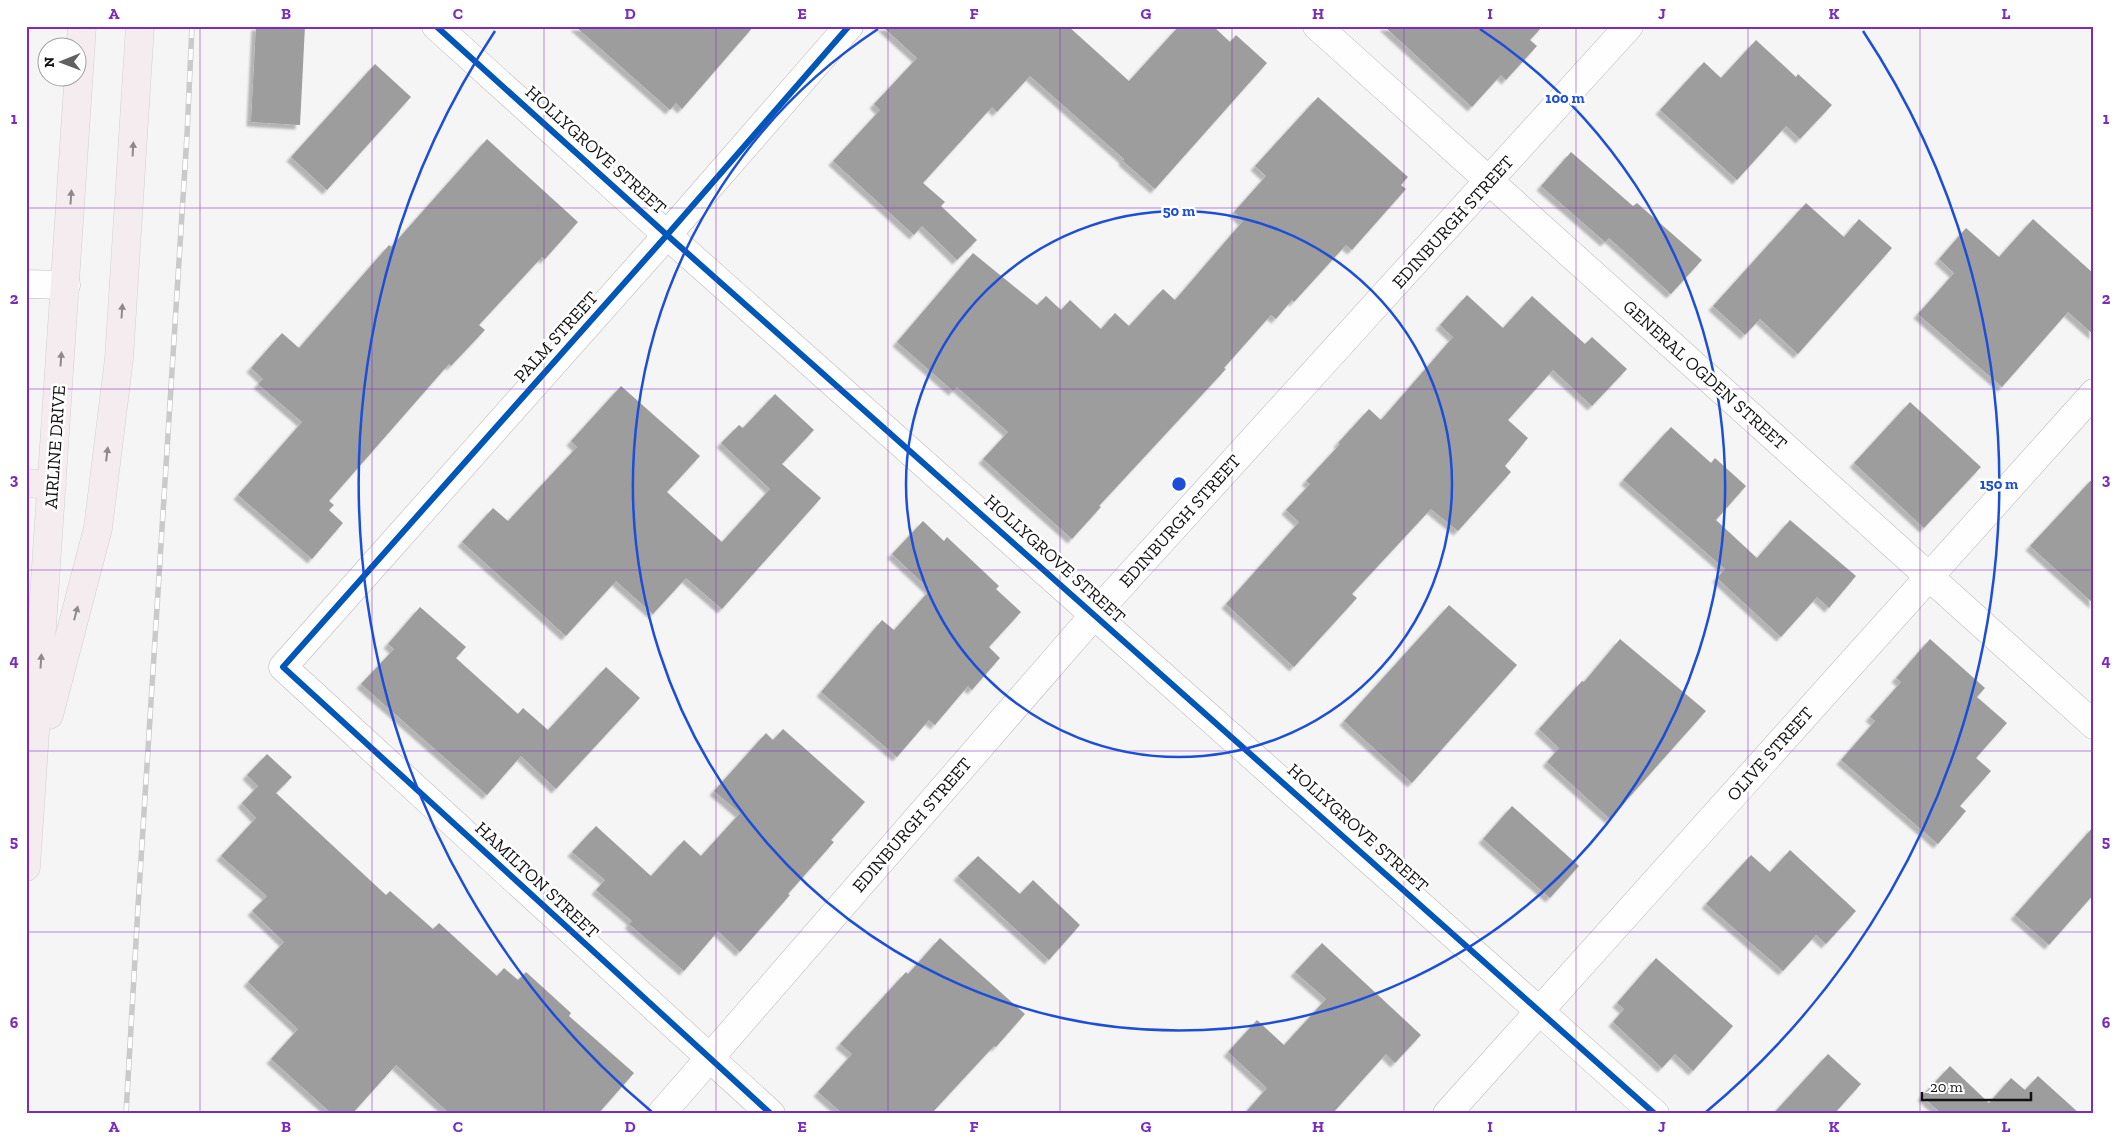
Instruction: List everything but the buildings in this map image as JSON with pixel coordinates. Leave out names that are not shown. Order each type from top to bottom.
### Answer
[{"type":"highway","name":"AIRLINE DRIVE","points":[[26,867],[33,779],[39,484],[66,285],[82,26]]},
{"type":"highway","points":[[33,779],[98,528],[119,360],[140,26]]},
{"type":"street","name":"HOLLYGROVE STREET","points":[[436,26],[667,235],[1655,1114]]},
{"type":"street","name":"PALM STREET","points":[[283,667],[667,235],[849,26]]},
{"type":"street","name":"GENERAL OGDEN STREET","points":[[1317,26],[2094,724]]},
{"type":"street","name":"EDINBURGH STREET","points":[[661,1114],[1095,614],[1490,182],[1629,26]]},
{"type":"street","points":[[26,284],[66,285]]},
{"type":"street","name":"OLIVE STREET","points":[[1447,1114],[2094,393]]},
{"type":"street","name":"HAMILTON STREET","points":[[283,667],[771,1114]]},
{"type":"railway","points":[[126,1114],[187,135],[192,26]]},
{"type":"cycle path","points":[[436,26],[667,235],[1655,1114]]},
{"type":"cycle path","points":[[771,1114],[283,667],[667,235],[849,26]]}]
